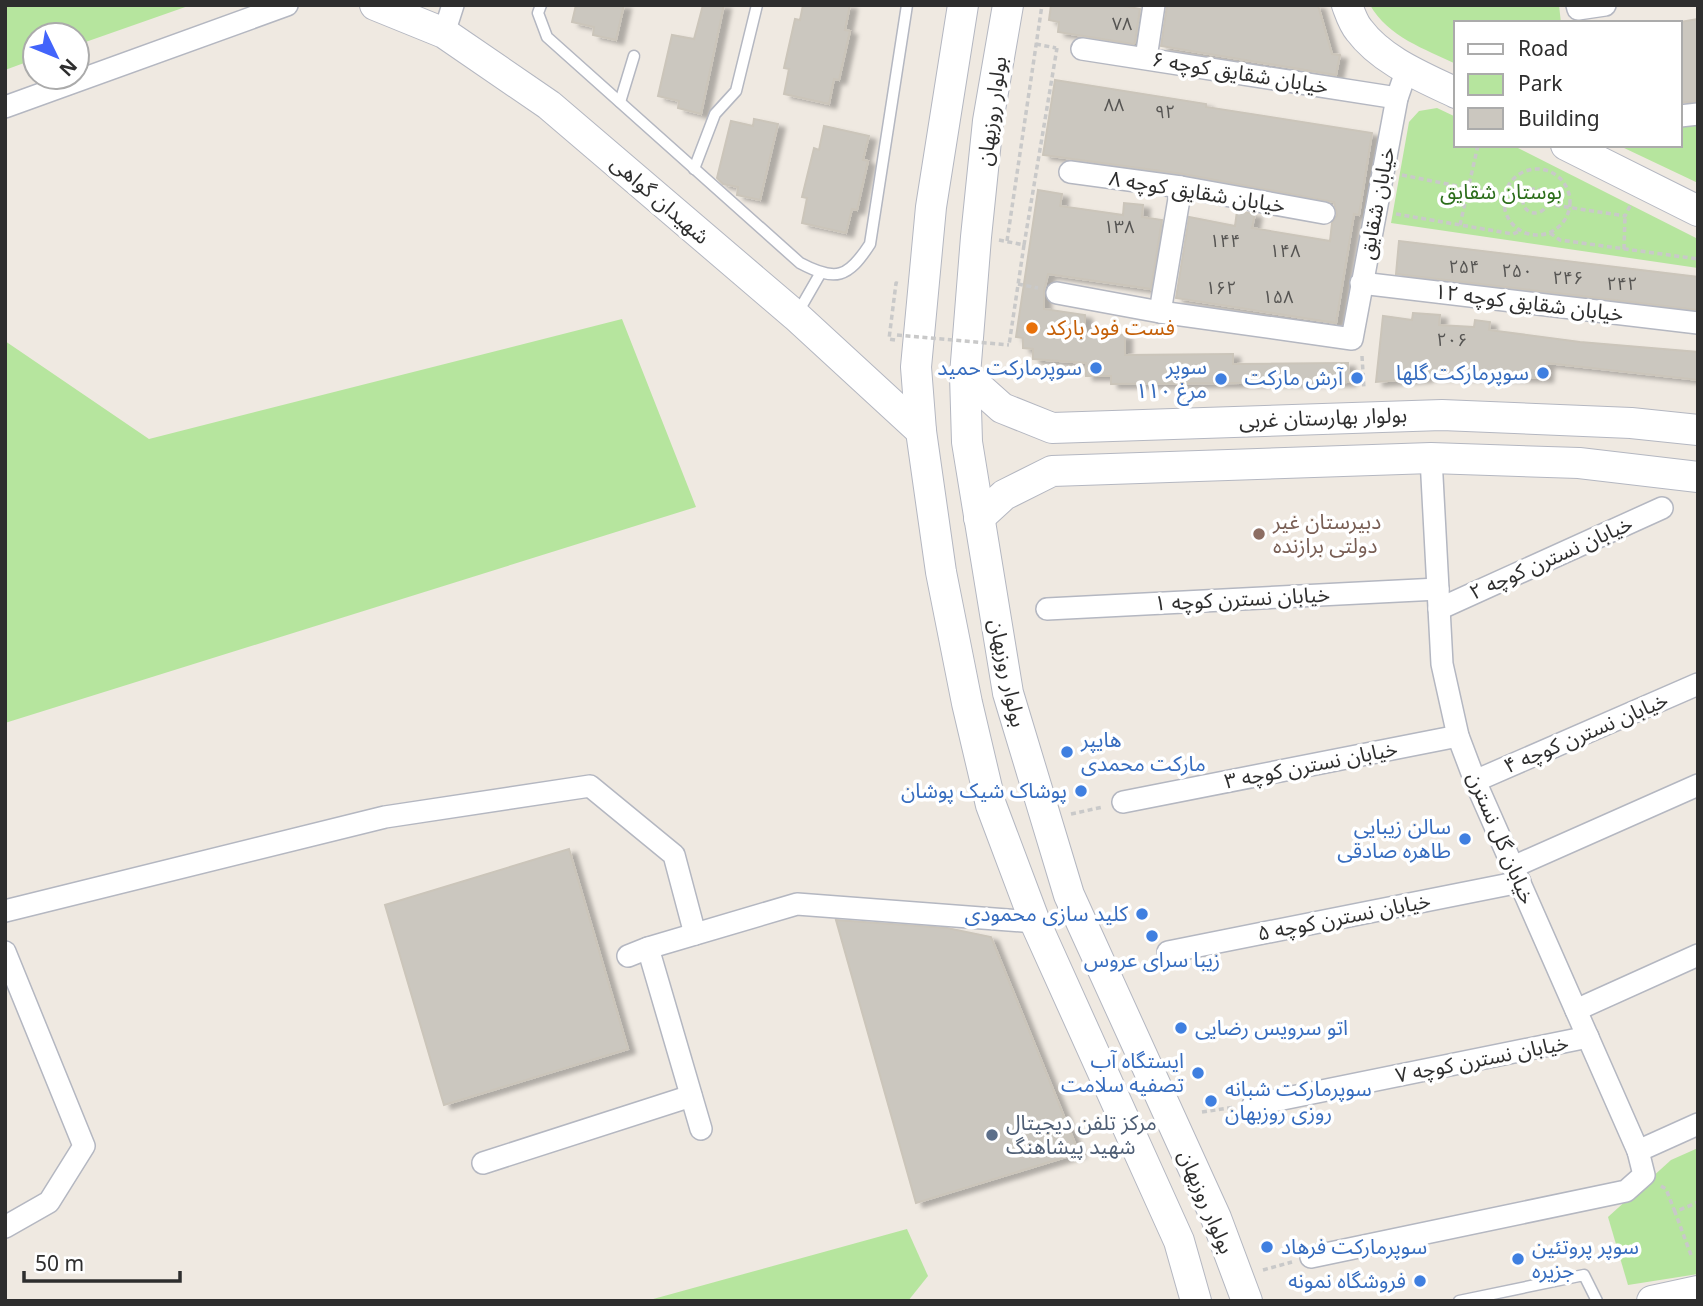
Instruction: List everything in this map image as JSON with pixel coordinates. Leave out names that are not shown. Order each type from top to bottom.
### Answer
[{"type":"main road","name":"شهیدان گواهی","points":[[375,5],[448,19],[796,316],[921,431]]},
{"type":"main road","name":"بولوار روزبهان","points":[[963,5],[931,207],[916,368],[921,431],[942,572],[967,703],[991,805],[1035,922],[1179,1241],[1196,1301]]},
{"type":"main road","name":"بولوار روزبهان","points":[[1008,5],[988,121],[973,262],[965,375],[967,442],[1008,693],[1069,895],[1216,1218],[1247,1301]]},
{"type":"main road","points":[[1347,5],[1358,30],[1379,50],[1407,69],[1454,92]]},
{"type":"main road","points":[[945,117],[988,121]]},
{"type":"main road","points":[[1570,147],[1698,211]]},
{"type":"main road","name":"بولوار بهارستان غربی","points":[[965,375],[1002,408],[1052,428],[1442,415],[1605,421],[1698,430]]},
{"type":"main road","points":[[1052,428],[1042,437],[1038,450],[1042,462],[1052,471]]},
{"type":"main road","name":"بولوار بهارستان غربی","points":[[979,519],[1004,495],[1052,471],[1431,458],[1578,463],[1698,477]]},
{"type":"street","points":[[5,107],[286,5]]},
{"type":"street","points":[[1146,58],[1154,5]]},
{"type":"street","points":[[1577,7],[1605,5]]},
{"type":"street","name":"خیابان شقایق کوچه ۶","points":[[1082,49],[1397,98]]},
{"type":"street","name":"خیابان شقایق","points":[[1352,339],[1397,98],[1407,69]]},
{"type":"street","name":"خیابان شقایق کوچه ۸","points":[[1070,172],[1181,187],[1324,213]]},
{"type":"street","points":[[1160,312],[1181,187]]},
{"type":"street","name":"خیابان شقایق کوچه ۱۲","points":[[1361,283],[1698,323]]},
{"type":"street","points":[[1057,293],[1160,312],[1352,339]]},
{"type":"street","name":"خیابان گل نسترن","points":[[1431,458],[1442,664],[1458,736],[1475,781],[1638,1151],[1644,1175]]},
{"type":"street","name":"خیابان نسترن کوچه ۲","points":[[1438,599],[1662,508]]},
{"type":"street","name":"خیابان نسترن کوچه ۱","points":[[1047,609],[1438,599]]},
{"type":"street","name":"خیابان نسترن کوچه ۴","points":[[1475,781],[1698,684]]},
{"type":"street","name":"خیابان نسترن کوچه ۳","points":[[1123,802],[1458,736]]},
{"type":"street","name":"خیابان نسترن کوچه ۵","points":[[1168,952],[1516,874],[1698,785]]},
{"type":"street","points":[[5,911],[385,817],[590,786],[674,855],[695,934]]},
{"type":"street","points":[[701,1129],[638,952],[797,904],[1035,922]]},
{"type":"street","points":[[5,952],[84,1146],[49,1202],[5,1227]]},
{"type":"street","points":[[1576,1010],[1698,956]]},
{"type":"street","name":"خیابان نسترن کوچه ۷","points":[[1253,1105],[1588,1037]]},
{"type":"street","points":[[482,1163],[691,1096]]},
{"type":"street","points":[[1638,1151],[1698,1125]]},
{"type":"street","points":[[1311,1257],[1626,1191],[1644,1175]]},
{"type":"lane","points":[[541,5],[538,13],[547,37],[800,263],[820,274],[843,274],[859,262],[870,243],[905,6]]},
{"type":"lane","points":[[694,169],[715,114],[736,91],[757,5]]},
{"type":"lane","points":[[620,102],[634,56]]},
{"type":"lane","points":[[796,316],[820,274]]},
{"type":"lane","points":[[1459,1301],[1584,1275],[1597,1301]]},
{"type":"path","points":[[1024,245],[1007,241],[1042,5]]},
{"type":"path","points":[[1035,44],[1082,49]]},
{"type":"path","points":[[897,335],[1009,345],[1056,48]]},
{"type":"path","points":[[1460,226],[1477,147]]},
{"type":"path","points":[[1376,210],[1513,234],[1520,231],[1538,235],[1550,233],[1561,225],[1570,207],[1570,197],[1565,185],[1557,176],[1546,171],[1533,170],[1521,174],[1512,182],[1505,195],[1504,205],[1508,217],[1520,231]]},
{"type":"path","points":[[1383,171],[1523,199]]},
{"type":"path","points":[[1624,249],[1625,216],[1642,183]]},
{"type":"path","points":[[1531,190],[1538,190],[1547,197],[1547,204],[1542,212],[1533,213],[1524,205],[1523,199],[1531,190]]},
{"type":"path","points":[[1547,204],[1625,216]]},
{"type":"path","points":[[1550,233],[1560,240],[1698,259]]},
{"type":"path","points":[[1352,339],[1363,359],[1364,389]]},
{"type":"path","points":[[1071,814],[1123,802]]},
{"type":"path","points":[[1202,1112],[1253,1105]]},
{"type":"path","points":[[1644,1175],[1666,1189],[1690,1255]]},
{"type":"path","points":[[1675,1212],[1698,1202]]},
{"type":"path","points":[[1263,1270],[1311,1257]]},
{"type":"green space","points":[[5,5],[191,5],[91,40],[91,21],[21,21],[21,64],[5,70]]},
{"type":"green space","points":[[1370,5],[1559,5],[1561,21],[1454,21],[1454,63],[1397,34]]},
{"type":"green space","name":"بوستان شقایق","points":[[1437,108],[1454,116],[1454,147],[1516,147],[1698,239],[1698,268],[1391,223],[1409,122],[1419,111]]},
{"type":"green space","points":[[1698,123],[1698,183],[1622,147],[1682,147],[1682,126]]},
{"type":"green space","points":[[622,319],[696,507],[5,723],[5,341],[149,439]]},
{"type":"green space","points":[[1698,1148],[1698,1274],[1628,1285],[1608,1217],[1671,1160]]},
{"type":"green space","points":[[907,1229],[928,1276],[908,1301],[646,1301]]},
{"type":"building","points":[[576,5],[624,5],[616,40],[593,35],[594,27],[572,22]]},
{"type":"building","points":[[703,5],[724,5],[701,114],[678,108],[679,101],[658,96],[672,35],[694,39]]},
{"type":"building","points":[[803,5],[850,5],[845,30],[850,31],[839,80],[834,79],[829,104],[784,94],[789,69],[784,68],[795,19],[800,20]]},
{"type":"building","points":[[1051,5],[1119,5],[1140,9],[1135,42],[1133,44],[1058,32],[1059,22],[1049,20]]},
{"type":"building","points":[[1167,5],[1318,5],[1332,54],[1340,55],[1336,75],[1161,46]]},
{"type":"building","points":[[1698,19],[1698,101],[1682,103],[1682,22]]},
{"type":"building","points":[[1055,80],[1372,133],[1359,215],[1354,214],[1336,323],[1176,298],[1189,217],[1235,226],[1237,211],[1255,214],[1252,228],[1330,241],[1332,223],[1337,215],[1334,202],[1183,174],[1043,155]]},
{"type":"building","points":[[754,119],[778,124],[760,200],[737,195],[738,187],[723,184],[717,178],[731,121],[753,126]]},
{"type":"building","points":[[824,126],[869,136],[863,160],[868,161],[857,210],[852,209],[846,233],[802,223],[807,198],[802,197],[814,148],[819,150]]},
{"type":"building","points":[[1038,190],[1062,194],[1060,206],[1123,215],[1124,203],[1143,205],[1142,217],[1162,220],[1151,289],[1048,274],[1044,309],[1085,315],[1085,334],[1125,335],[1125,355],[1233,354],[1233,364],[1348,363],[1349,382],[1111,384],[1111,376],[1086,376],[1086,363],[1033,359],[1033,349],[1023,348],[1023,338],[1016,337]]},
{"type":"building","points":[[1399,241],[1698,277],[1698,310],[1396,274]]},
{"type":"building","points":[[1413,313],[1440,315],[1439,325],[1474,327],[1475,320],[1490,322],[1489,330],[1580,342],[1698,352],[1698,380],[1547,363],[1546,378],[1425,376],[1376,382],[1383,316],[1412,320]]},
{"type":"building","points":[[569,849],[628,1049],[444,1105],[385,905]]},
{"type":"building","points":[[836,920],[947,928],[991,937],[1079,1153],[916,1203]]},
{"type":"place","name":"فست فود بارکد","points":[[1032,328]]},
{"type":"place","name":"سوپرمارکت حمید","points":[[1096,368]]},
{"type":"place","name":"سوپرمارکت گلها","points":[[1543,373]]},
{"type":"place","name":"آرش مارکت","points":[[1357,378]]},
{"type":"place","name":"سوپر مرغ ۱۱۰","points":[[1221,379]]},
{"type":"place","name":"دبیرستان غیر دولتی برازنده","points":[[1259,534]]},
{"type":"place","name":"هایپر مارکت محمدی","points":[[1067,752]]},
{"type":"place","name":"پوشاک شیک پوشان","points":[[1081,791]]},
{"type":"place","name":"سالن زیبایی طاهره صادقی","points":[[1465,839]]},
{"type":"place","name":"کلید سازی محمودی","points":[[1142,914]]},
{"type":"place","name":"زیبا سرای عروس","points":[[1152,936]]},
{"type":"place","name":"اتو سرویس رضایی","points":[[1181,1028]]},
{"type":"place","name":"ایستگاه آب تصفیه سلامت","points":[[1198,1073]]},
{"type":"place","name":"سوپرمارکت شبانه روزی روزبهان","points":[[1211,1101]]},
{"type":"place","name":"مرکز تلفن دیجیتال شهید پیشاهنگ","points":[[992,1135]]},
{"type":"place","name":"سوپرمارکت فرهاد","points":[[1267,1247]]},
{"type":"place","name":"سوپر پروتئین جزیره","points":[[1518,1259]]},
{"type":"place","name":"فروشگاه نمونه","points":[[1420,1281]]}]
